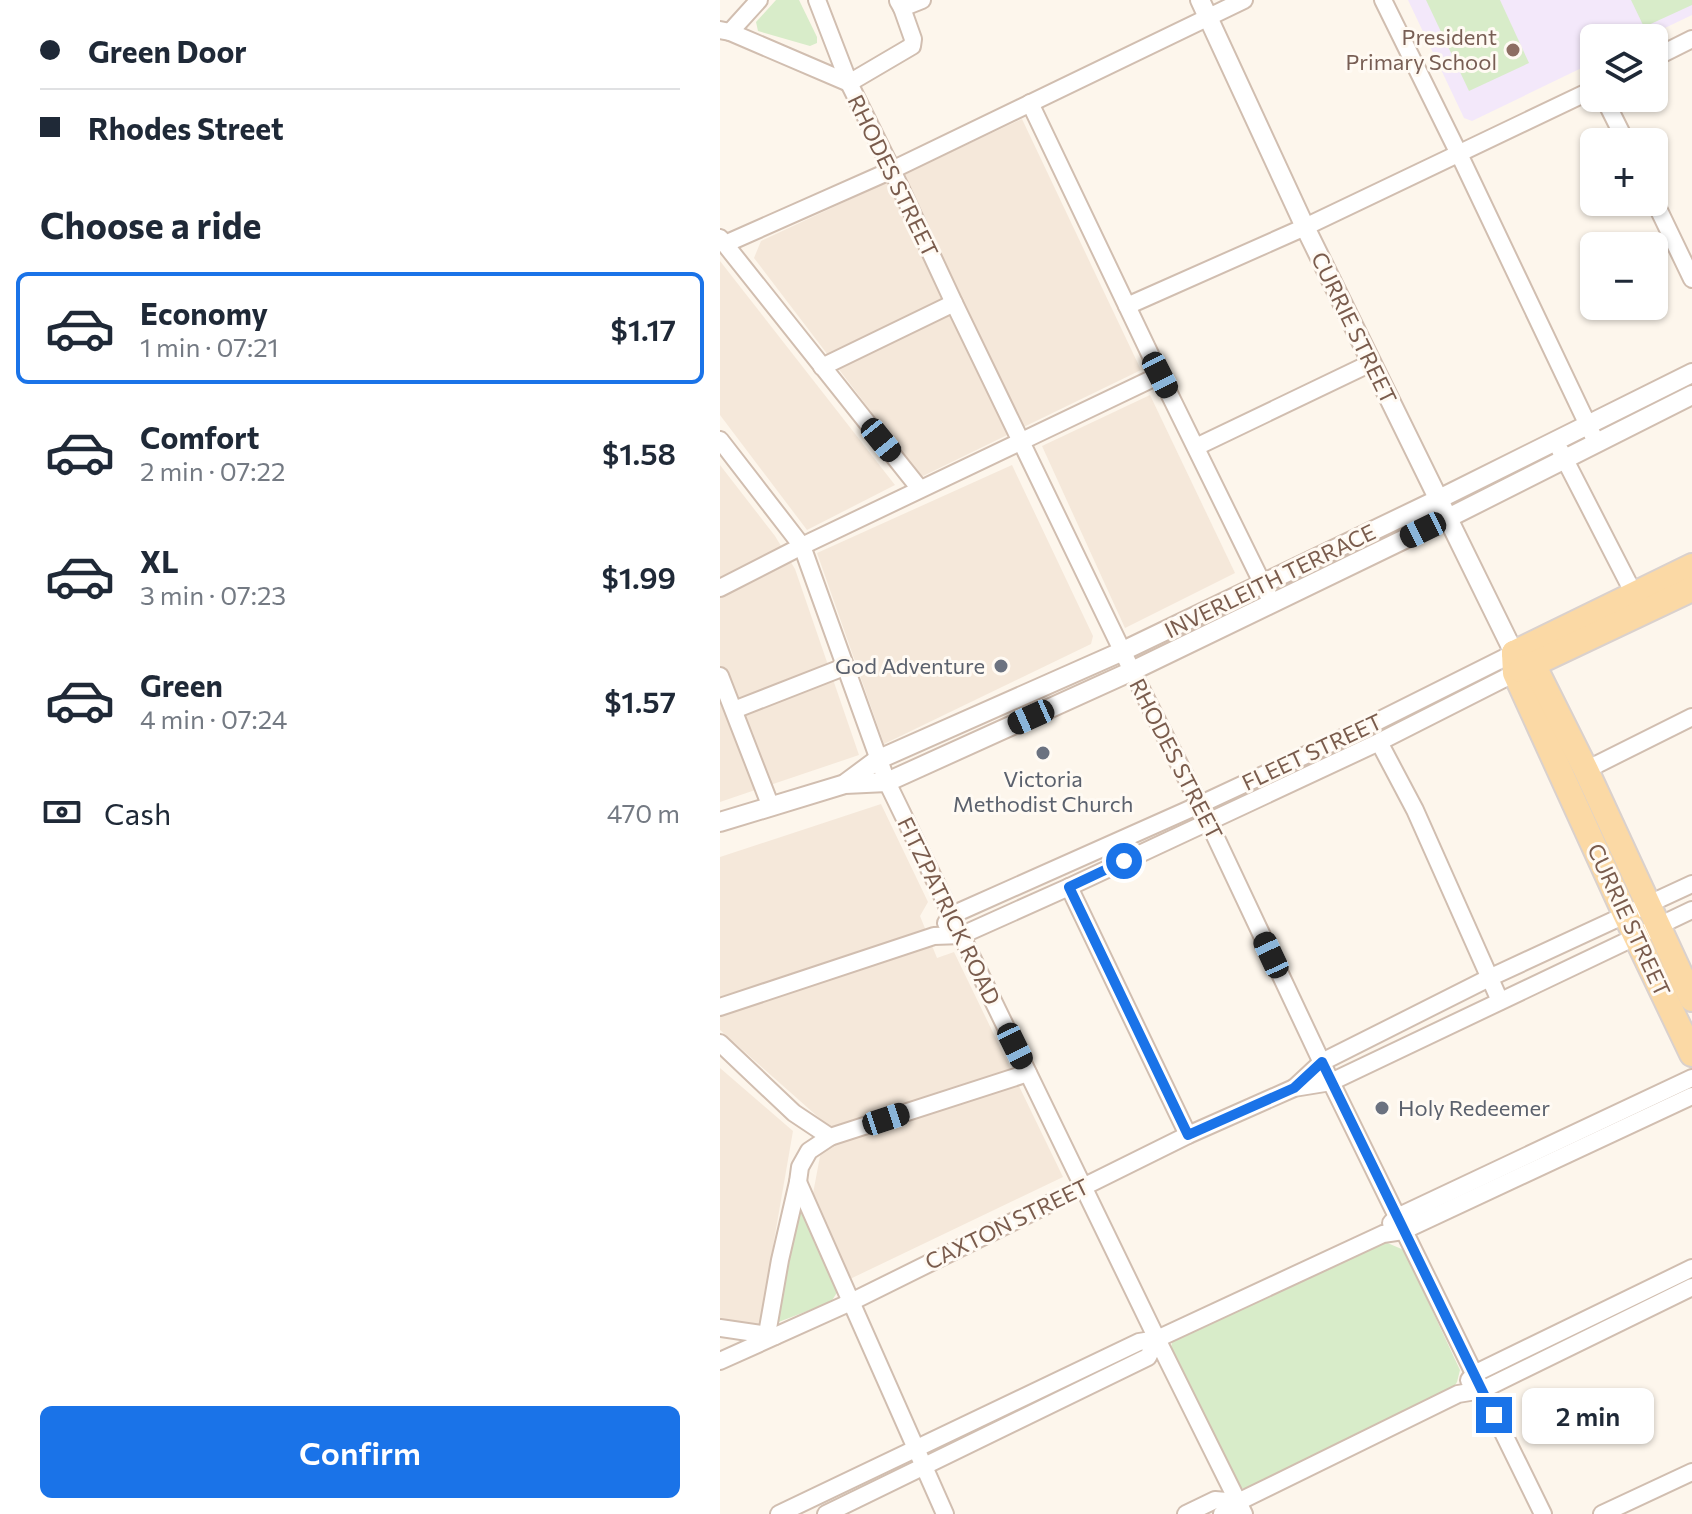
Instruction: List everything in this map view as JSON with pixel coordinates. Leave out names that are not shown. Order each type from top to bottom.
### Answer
[{"type":"main road","name":"FLEET STREET","points":[[1521,663],[1634,594],[1692,566]]},
{"type":"main road","name":"FLEET STREET","points":[[1521,663],[1692,589]]},
{"type":"main road","name":"CURRIE STREET","points":[[1521,663],[1586,770],[1692,1054]]},
{"type":"main road","name":"CURRIE STREET","points":[[1521,663],[1642,921],[1692,999]]},
{"type":"street","points":[[759,0],[725,31],[849,83],[912,46],[913,39],[899,4],[922,0]]},
{"type":"street","name":"RHODES STREET","points":[[817,0],[849,83],[954,303],[1543,1514]]},
{"type":"street","points":[[920,489],[722,241],[892,170],[1030,103],[1204,8],[1244,0]]},
{"type":"street","points":[[1383,0],[1596,442]]},
{"type":"street","name":"CURRIE STREET","points":[[1204,8],[1305,227],[1521,663]]},
{"type":"street","points":[[1668,51],[1692,39]]},
{"type":"street","points":[[1127,306],[1305,227],[1580,96]]},
{"type":"street","points":[[1030,103],[1272,603]]},
{"type":"street","points":[[1662,216],[1692,279]]},
{"type":"street","points":[[822,367],[954,303]]},
{"type":"street","points":[[1196,447],[1371,363]]},
{"type":"street","name":"INVERLEITH TERRACE","points":[[845,784],[877,760],[1123,651],[1692,373]]},
{"type":"street","points":[[720,588],[1160,375]]},
{"type":"street","name":"INVERLEITH TERRACE","points":[[720,822],[845,784],[887,782],[1132,671],[1448,518],[1692,395]]},
{"type":"street","name":"FITZPATRICK ROAD","points":[[720,440],[802,546],[887,782],[1241,1508]]},
{"type":"street","points":[[1556,441],[1634,594]]},
{"type":"street","name":"FLEET STREET","points":[[720,1007],[934,936],[962,935],[1379,742],[1521,663]]},
{"type":"street","name":"FLEET STREET","points":[[934,936],[952,915],[1372,724],[1521,663]]},
{"type":"street","points":[[734,710],[844,667]]},
{"type":"street","points":[[720,676],[771,807]]},
{"type":"street","points":[[1586,770],[1692,717]]},
{"type":"street","points":[[1379,742],[1415,810],[1500,1001]]},
{"type":"street","name":"CAXTON STREET","points":[[720,1361],[851,1302],[1188,1135],[1294,1088],[1331,1082],[1500,1001],[1642,921],[1692,884]]},
{"type":"street","points":[[1069,887],[1188,1135]]},
{"type":"street","name":"CAXTON STREET","points":[[1294,1088],[1322,1062],[1489,978],[1642,921],[1692,910]]},
{"type":"street","points":[[720,1043],[794,1113],[830,1137]]},
{"type":"street","points":[[720,1328],[772,1335],[780,1260],[800,1167],[809,1151],[830,1137],[1028,1073]]},
{"type":"street","points":[[779,1514],[1139,1342],[1157,1339],[1383,1234],[1692,1078]]},
{"type":"street","points":[[1400,1224],[1692,1096]]},
{"type":"street","points":[[798,1182],[945,1514]]},
{"type":"street","points":[[1458,1394],[1474,1374],[1692,1268]]},
{"type":"street","points":[[1222,1514],[1241,1508],[1458,1394],[1482,1390],[1692,1287]]},
{"type":"street","points":[[826,1514],[1148,1357],[1157,1339]]},
{"type":"street","points":[[1602,1514],[1692,1472]]},
{"type":"street","points":[[1186,1514],[1215,1500],[1241,1508]]},
{"type":"shaded area","name":"President Primary School","points":[[1408,0],[1692,0],[1692,15],[1668,26],[1668,24],[1580,24],[1580,69],[1472,121],[1464,118]]},
{"type":"shaded area","points":[[1022,119],[1141,370],[921,477],[754,258],[761,241]]},
{"type":"shaded area","points":[[720,261],[895,485],[807,530],[720,415]]},
{"type":"shaded area","points":[[1150,395],[1235,573],[1125,628],[1042,446]]},
{"type":"shaded area","points":[[720,465],[775,536],[795,569],[859,755],[720,802]]},
{"type":"shaded area","points":[[1012,465],[1093,636],[1091,644],[884,744],[817,553]]},
{"type":"shaded area","points":[[881,804],[928,902],[920,916],[937,958],[954,952],[1063,1177],[850,1279],[812,1199],[826,1124],[720,1030],[720,857]]},
{"type":"shaded area","points":[[720,1068],[793,1131],[759,1327],[720,1322]]},
{"type":"green space","points":[[776,0],[799,0],[817,43],[810,46],[758,31],[756,22]]},
{"type":"green space","points":[[1426,0],[1500,0],[1529,63],[1469,91]]},
{"type":"green space","points":[[1631,0],[1692,0],[1692,5],[1651,24],[1643,24]]},
{"type":"green space","points":[[795,1205],[838,1291],[831,1302],[776,1323]]},
{"type":"green space","points":[[1378,1239],[1404,1250],[1460,1370],[1457,1382],[1452,1390],[1250,1489],[1242,1488],[1237,1485],[1172,1355],[1174,1340]]},
{"type":"place","name":"President Primary School","points":[[1513,50]]},
{"type":"place","name":"God Adventure","points":[[1001,666]]},
{"type":"place","name":"Victoria Methodist Church","points":[[1043,753]]},
{"type":"place","name":"Holy Redeemer","points":[[1382,1108]]},
{"type":"route","points":[[1124,861],[1069,887],[1188,1135],[1294,1088],[1322,1062],[1494,1415]]}]
